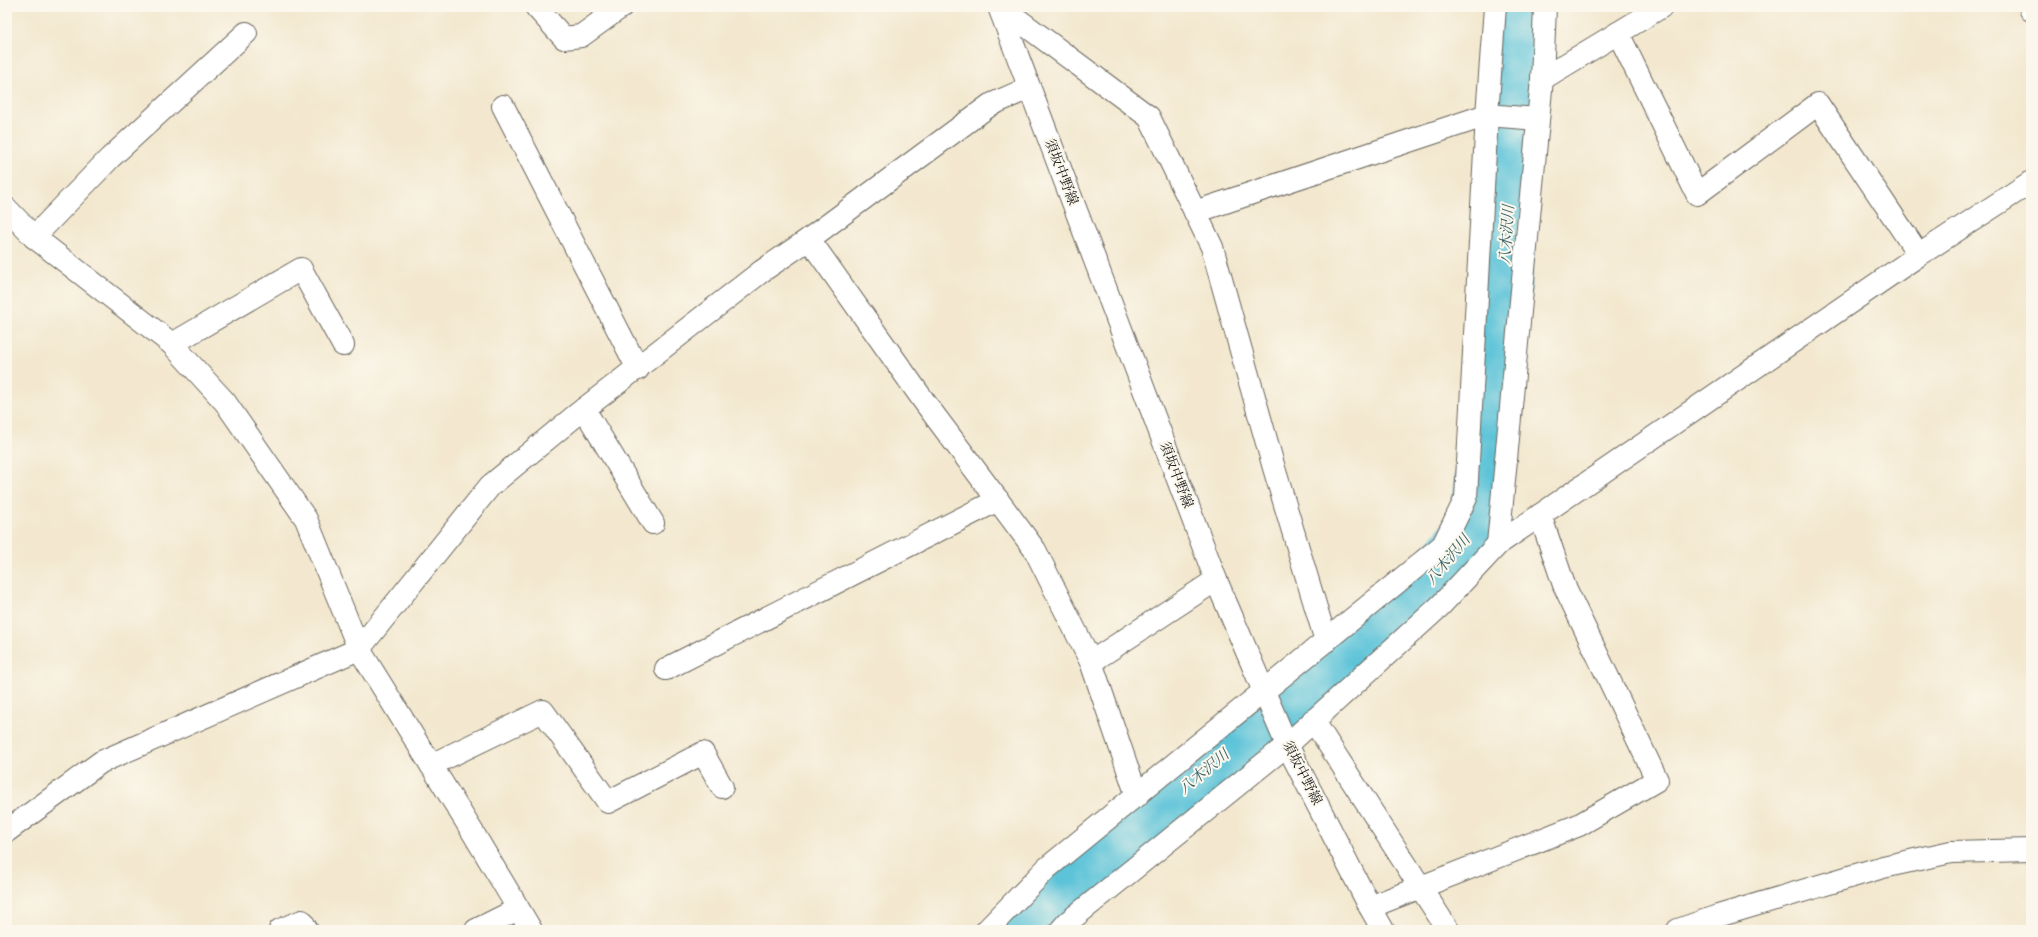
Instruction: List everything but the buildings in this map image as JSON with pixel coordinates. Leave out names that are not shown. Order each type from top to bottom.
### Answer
[{"type":"street","points":[[536,7],[564,38],[581,36],[621,7]]},
{"type":"street","points":[[1000,7],[1149,117],[1212,247],[1274,468],[1326,642]]},
{"type":"street","name":"須坂中野線","points":[[1000,7],[1029,88],[1216,580],[1285,741],[1383,930]]},
{"type":"street","points":[[987,930],[1047,868],[1265,697],[1326,642],[1443,545],[1466,498],[1492,115],[1494,7]]},
{"type":"street","points":[[1498,544],[1532,118],[1542,79],[1545,7]]},
{"type":"street","points":[[1542,79],[1661,7]]},
{"type":"street","points":[[34,237],[110,158],[246,33]]},
{"type":"street","points":[[1618,33],[1697,194],[1818,104],[1919,255]]},
{"type":"street","points":[[7,831],[101,762],[358,649],[490,486],[584,409],[638,369],[762,271],[810,239],[990,105],[1029,88]]},
{"type":"street","points":[[502,106],[638,369]]},
{"type":"street","points":[[1195,212],[1492,115],[1532,118]]},
{"type":"street","points":[[1061,930],[1068,922],[1285,741],[1313,720],[1440,606],[1498,544],[1919,255],[2031,182]]},
{"type":"street","points":[[7,209],[34,237],[172,344],[225,402],[306,519],[358,649],[431,765],[531,930]]},
{"type":"street","points":[[810,239],[926,404],[1035,550],[1091,662],[1137,796]]},
{"type":"street","points":[[172,344],[302,269],[343,345]]},
{"type":"street","points":[[584,409],[653,523]]},
{"type":"street","points":[[666,669],[998,500]]},
{"type":"street","points":[[1370,907],[1419,886],[1579,825],[1656,780],[1564,585],[1540,515]]},
{"type":"street","points":[[1091,662],[1216,580]]},
{"type":"street","points":[[431,765],[543,711],[608,802],[703,753],[722,787]]},
{"type":"street","points":[[1313,720],[1448,930]]},
{"type":"street","points":[[1678,930],[1718,916],[1883,867],[1951,852],[2031,850]]},
{"type":"street","points":[[476,930],[518,909]]},
{"type":"street","points":[[280,930],[302,921],[307,930]]},
{"type":"waterway","name":"八木沢川","points":[[1023,930],[1079,878],[1198,776],[1428,585],[1476,526],[1497,354],[1507,252],[1518,7]]}]
